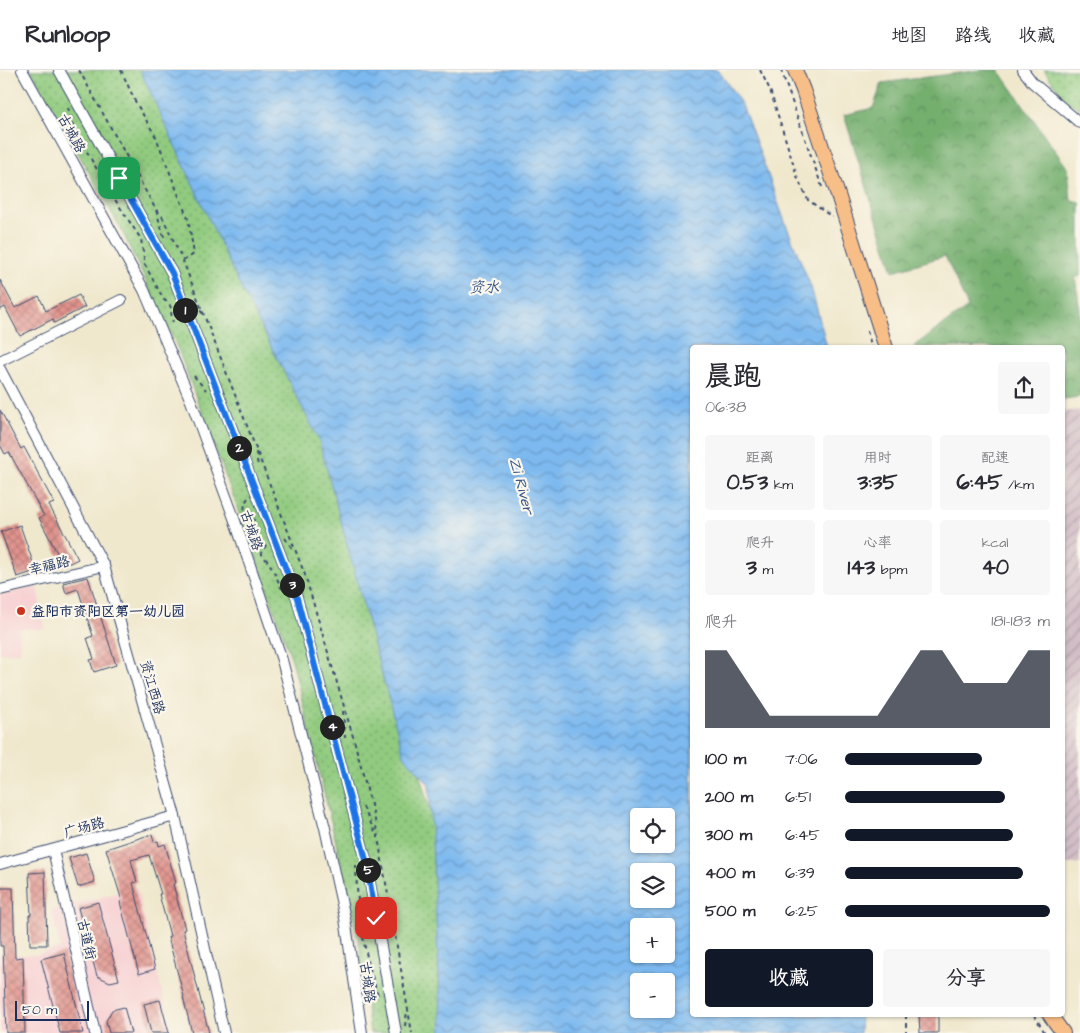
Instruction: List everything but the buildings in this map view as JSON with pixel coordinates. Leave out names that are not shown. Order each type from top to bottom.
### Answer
[{"type":"main road","points":[[795,70],[885,345]]},
{"type":"main road","points":[[1051,1017],[1062,1033]]},
{"type":"street","name":"古城路","points":[[22,70],[144,290],[192,401],[234,518],[282,660],[325,828],[345,918],[362,1033]]},
{"type":"street","points":[[59,70],[172,273],[297,598],[366,860],[396,1033]]},
{"type":"street","points":[[1023,70],[1033,83],[1080,123]]},
{"type":"street","points":[[0,361],[122,300]]},
{"type":"street","name":"资江西路","points":[[0,369],[104,566],[175,816],[224,1033]]},
{"type":"street","name":"幸福路","points":[[0,590],[104,566]]},
{"type":"street","name":"广场路","points":[[0,864],[175,816]]},
{"type":"street","name":"古道街","points":[[53,850],[95,1033]]},
{"type":"path","points":[[121,70],[135,101],[156,137],[188,219],[194,254],[183,261]]},
{"type":"path","points":[[760,70],[770,90],[801,186],[808,200],[848,228]]},
{"type":"path","points":[[781,70],[826,198]]},
{"type":"path","points":[[68,108],[73,127],[108,189],[141,239],[145,265],[164,300],[170,303],[173,322]]},
{"type":"path","points":[[829,207],[832,217]]},
{"type":"path","points":[[867,329],[871,345]]},
{"type":"path","points":[[194,376],[210,396]]},
{"type":"path","points":[[250,494],[244,504],[244,511],[254,521],[265,523],[270,528],[269,542],[264,546],[261,553],[271,566],[284,592]]},
{"type":"path","points":[[343,706],[345,741]]},
{"type":"path","points":[[356,860],[357,899],[369,972],[379,998]]},
{"type":"path","points":[[404,1033],[408,1008]]},
{"type":"path","points":[[906,1017],[906,1033]]},
{"type":"path","points":[[1035,1017],[1045,1033]]},
{"type":"shaded area","points":[[1080,410],[1080,864],[1065,864],[1065,412]]},
{"type":"shaded area","name":"益阳市资阳区第一幼儿园","points":[[37,587],[45,629],[19,629],[21,652],[0,653],[0,594]]},
{"type":"shaded area","points":[[137,888],[172,1033],[0,1033],[0,955],[35,955],[61,948],[51,910]]},
{"type":"green space","points":[[31,70],[149,70],[315,417],[447,869],[450,1033],[370,1033],[358,934],[293,663],[254,552],[178,349],[121,229]]},
{"type":"green space","points":[[981,70],[999,70],[1068,169],[1071,200],[1080,202],[1080,276],[1075,278],[1080,310],[1080,397],[1065,399],[1065,345],[915,345],[968,307],[945,256],[893,271],[844,115],[873,108],[882,83]]},
{"type":"green space","points":[[1044,70],[1080,70],[1080,109],[1065,100]]},
{"type":"water","name":"资水","points":[[140,70],[717,70],[742,105],[811,287],[826,345],[690,345],[690,1017],[861,1017],[860,1033],[442,1033],[429,784],[404,756],[319,440],[241,288]]},
{"type":"place","name":"益阳市资阳区第一幼儿园","points":[[21,611]]},
{"type":"route","points":[[119,178],[172,273],[297,598],[366,860],[376,918]]},
{"type":"water label","name":"Zi River","points":[[522,486]]}]
